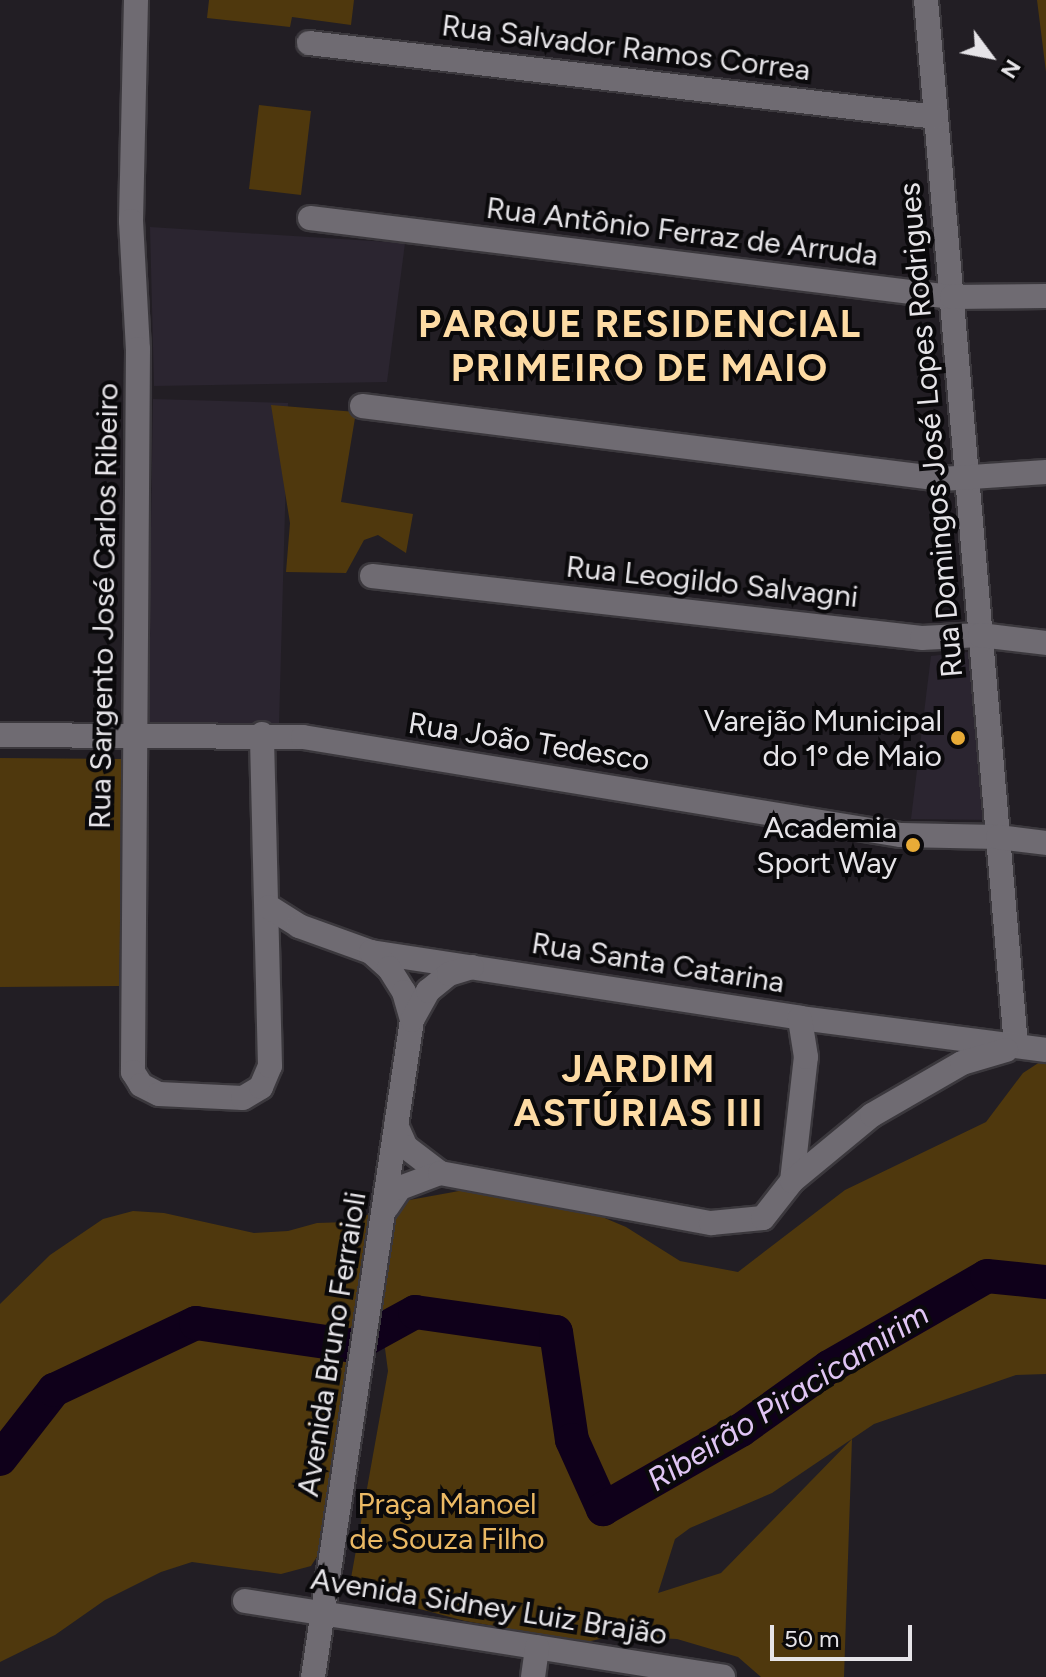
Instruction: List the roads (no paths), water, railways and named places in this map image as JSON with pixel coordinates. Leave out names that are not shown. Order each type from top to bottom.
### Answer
[{"type":"street","name":"Rua Sargento José Carlos Ribeiro","points":[[136,0],[131,221],[138,349],[133,1072],[141,1085],[159,1094],[243,1098],[261,1087],[270,1066],[269,907]]},
{"type":"street","name":"Rua Domingos José Lopes Rodrigues","points":[[926,0],[1016,1046]]},
{"type":"street","name":"Rua Salvador Ramos Correa","points":[[309,43],[936,117]]},
{"type":"street","name":"Rua Antônio Ferraz de Arruda","points":[[310,218],[952,297],[1046,296]]},
{"type":"street","points":[[362,406],[942,479],[1046,472]]},
{"type":"street","name":"Rua Leogildo Salvagni","points":[[372,576],[922,638],[980,635],[1046,643]]},
{"type":"street","name":"Rua João Tedesco","points":[[0,735],[262,734],[303,737],[901,835],[998,837],[1046,843]]},
{"type":"street","points":[[262,734],[269,907]]},
{"type":"street","name":"Rua Santa Catarina","points":[[269,907],[299,926],[371,952],[800,1018],[1046,1050]]},
{"type":"street","name":"Avenida Bruno Ferraioli","points":[[371,952],[389,968],[404,992],[412,1020]]},
{"type":"street","name":"Avenida Bruno Ferraioli","points":[[313,1677],[412,1020],[428,991],[449,974],[474,966]]},
{"type":"street","points":[[792,1181],[806,1057],[800,1018]]},
{"type":"street","points":[[396,1125],[406,1147],[440,1173],[711,1223],[763,1218],[792,1181],[872,1115],[962,1063],[1016,1046]]},
{"type":"street","points":[[385,1210],[400,1188],[440,1173]]},
{"type":"street","name":"Avenida Sidney Luiz Brajão","points":[[245,1601],[723,1677]]},
{"type":"street","points":[[533,1677],[537,1647]]},
{"type":"waterway","name":"Ribeirão Piracicamirim","points":[[0,1459],[54,1390],[196,1323],[353,1346],[415,1312],[556,1332],[572,1440],[603,1509],[741,1430],[829,1367],[987,1276],[1046,1282]]},
{"type":"place","name":"Varejão Municipal do 1º de Maio","points":[[958,738]]},
{"type":"place","name":"Academia Sport Way","points":[[913,845]]},
{"type":"district","name":"PARQUE RESIDENCIAL PRIMEIRO DE MAIO","points":[[640,347]]},
{"type":"district","name":"JARDIM ASTÚRIAS III","points":[[639,1092]]},
{"type":"park label","name":"Praça Manoel de Souza Filho","points":[[447,1521]]}]
